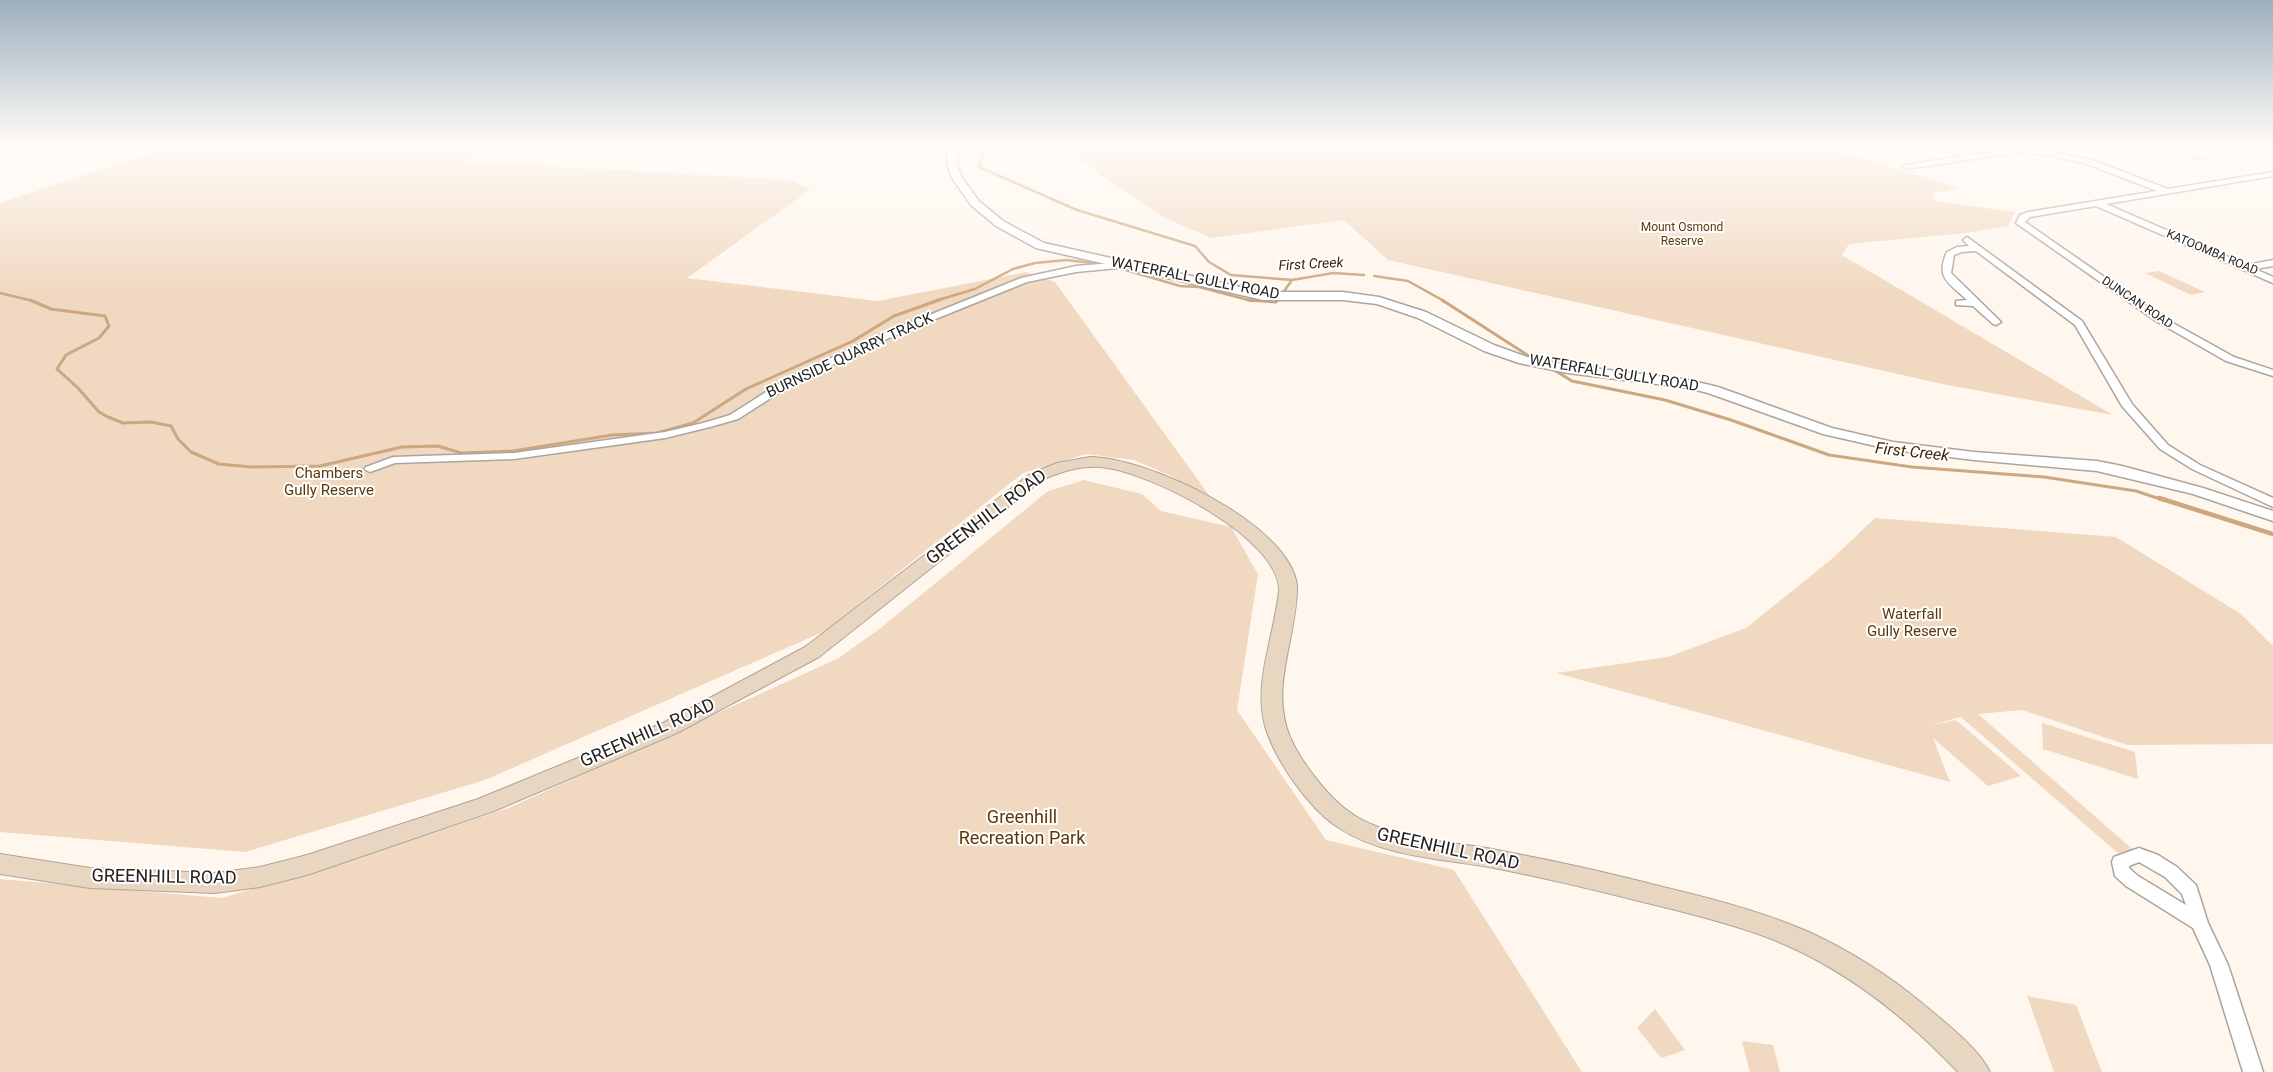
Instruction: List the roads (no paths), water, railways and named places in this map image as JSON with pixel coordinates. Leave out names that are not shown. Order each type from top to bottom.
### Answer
[{"type":"main road","name":"GREENHILL ROAD","points":[[0,864],[90,878],[215,883],[260,877],[307,866],[486,805],[670,728],[785,667],[812,652],[1036,477],[1057,467],[1086,462],[1105,462],[1122,465],[1158,478],[1206,503],[1261,539],[1277,557],[1286,574],[1289,590],[1272,699],[1274,723],[1284,747],[1299,771],[1331,811],[1346,822],[1364,832],[1394,840],[1558,872],[1649,893],[1711,909],[1781,932],[1819,948],[1860,973],[1907,1008],[1949,1043],[1976,1072]]},
{"type":"street","name":"WATERFALL GULLY ROAD","points":[[969,195],[1002,226],[1019,237],[1040,246],[1280,297],[1343,296],[1379,301],[1416,313],[1489,348],[1524,360],[1568,369],[1689,384],[1712,390],[1828,431],[1894,446],[1974,456],[2097,466],[2122,470],[2198,491],[2273,516]]},
{"type":"street","points":[[2096,203],[2142,195]]},
{"type":"street","name":"DUNCAN ROAD","points":[[2096,203],[2028,215],[2023,217],[2020,223],[2159,319],[2230,359],[2273,373]]},
{"type":"street","name":"KATOOMBA ROAD","points":[[2096,203],[2273,280]]},
{"type":"street","points":[[1967,240],[2079,323],[2128,406],[2164,447],[2196,467],[2273,502]]},
{"type":"street","points":[[1978,248],[1960,249],[1950,254],[1945,272],[1948,278],[1996,322]]},
{"type":"street","points":[[2246,268],[2273,263]]},
{"type":"street","name":"BURNSIDE QUARRY TRACK","points":[[370,469],[393,460],[514,456],[665,435],[706,425],[734,417],[792,380],[888,335],[1024,280],[1076,269],[1125,265]]},
{"type":"street","points":[[1959,303],[1977,303]]},
{"type":"street","points":[[2199,923],[2132,881],[2121,871],[2120,862],[2139,855],[2152,860],[2171,872],[2190,890],[2199,923],[2218,965],[2253,1072]]},
{"type":"waterway","name":"First Creek","points":[[1043,195],[1077,210],[1195,246],[1209,262],[1231,275],[1292,280]]},
{"type":"waterway","points":[[935,301],[975,289],[1013,269],[1035,263],[1067,260],[1100,264]]},
{"type":"waterway","points":[[1122,269],[1180,286],[1199,287],[1248,300]]},
{"type":"waterway","name":"First Creek","points":[[1292,280],[1333,273],[1364,275]]},
{"type":"waterway","name":"First Creek","points":[[1374,276],[1408,281],[1444,301]]},
{"type":"waterway","points":[[1277,301],[1292,280]]},
{"type":"waterway","points":[[0,293],[31,301]]},
{"type":"waterway","points":[[31,301],[51,309],[105,316],[109,326],[99,338],[66,355],[57,369],[78,388],[99,412],[123,423],[151,422],[171,426],[178,439],[191,452],[219,464],[252,467],[320,466],[402,447],[438,446],[461,453],[513,451],[612,435],[657,433],[693,423],[746,389],[853,341],[894,316],[939,300]]},
{"type":"waterway","points":[[1248,300],[1276,302],[1277,300]]},
{"type":"waterway","name":"First Creek","points":[[1442,300],[1532,358]]},
{"type":"waterway","name":"First Creek","points":[[1554,370],[1572,381],[1665,400],[1731,420],[1829,455],[1912,467],[2044,477],[2136,491],[2163,500]]},
{"type":"waterway","name":"First Creek","points":[[2159,498],[2273,534]]},
{"type":"park label","name":"Mount Osmond Reserve","points":[[1682,235]]},
{"type":"park label","name":"Chambers Gully Reserve","points":[[329,482]]},
{"type":"park label","name":"Waterfall Gully Reserve","points":[[1912,624]]},
{"type":"park label","name":"Greenhill Recreation Park","points":[[1022,828]]}]
